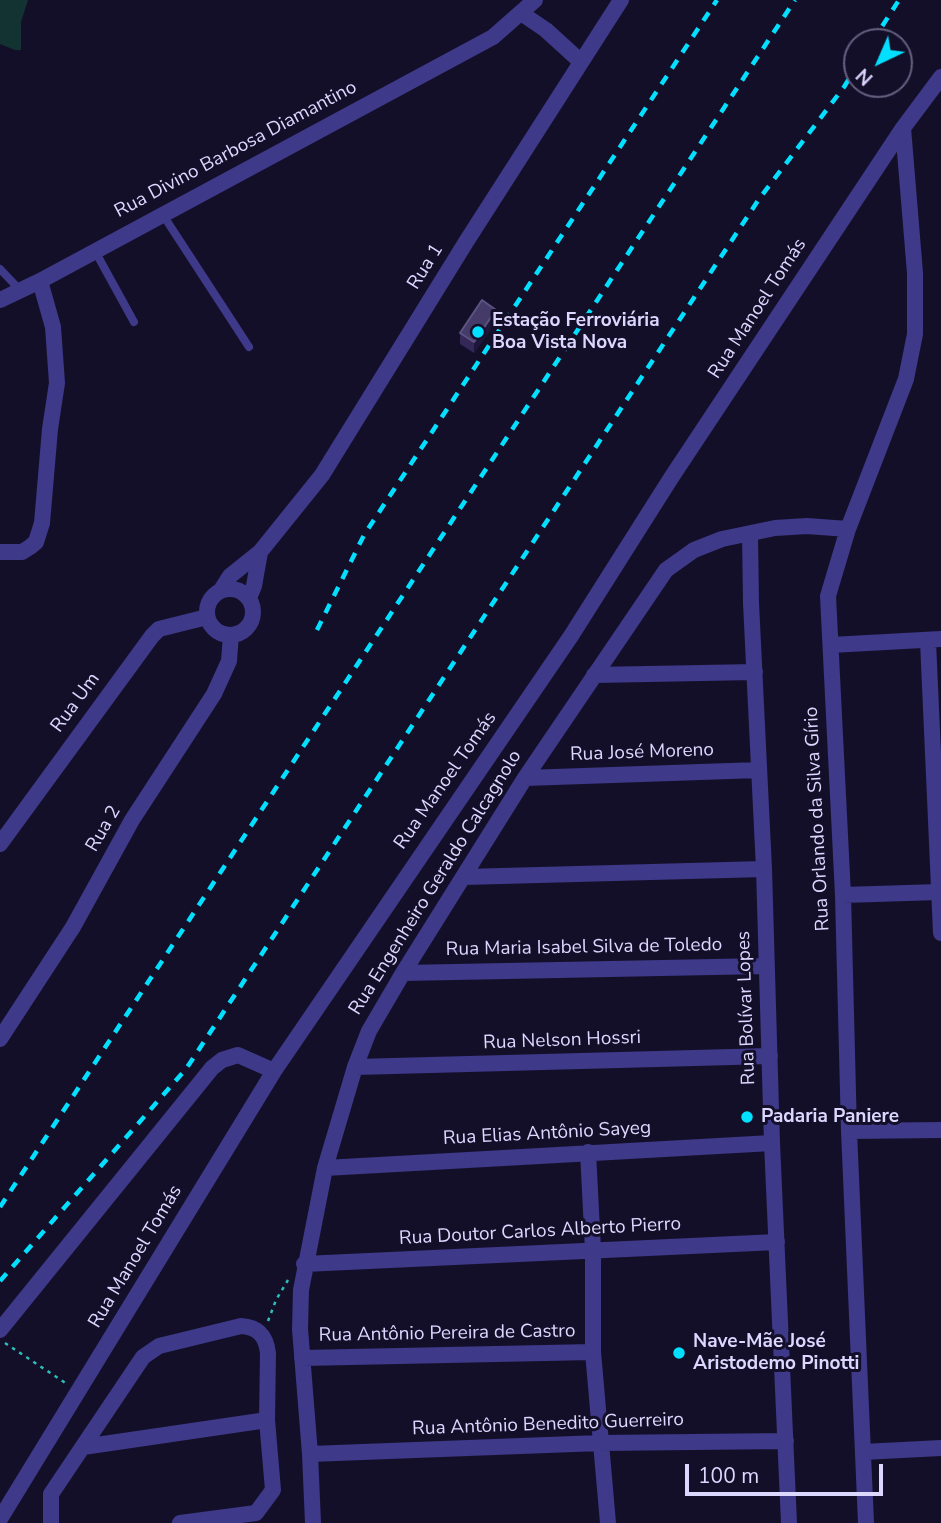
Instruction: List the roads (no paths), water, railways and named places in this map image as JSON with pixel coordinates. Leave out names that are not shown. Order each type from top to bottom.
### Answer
[{"type":"street","points":[[535,0],[521,13],[546,30],[580,61]]},
{"type":"street","name":"Rua 1","points":[[221,590],[230,576],[260,552],[322,475],[580,61],[621,0]]},
{"type":"street","name":"Rua Divino Barbosa Diamantino","points":[[0,300],[493,37],[521,13]]},
{"type":"street","name":"Rua Manoel Tomás","points":[[0,1519],[274,1071],[571,636],[671,478],[903,128],[941,77]]},
{"type":"street","name":"Rua Orlando da Silva Gírio","points":[[866,1523],[849,1131],[843,895],[828,596],[848,529],[906,379],[915,334],[915,273],[903,128]]},
{"type":"street","points":[[0,552],[22,552],[30,547],[36,542],[42,523],[57,383],[53,327],[40,281]]},
{"type":"street","name":"Rua Engenheiro Geraldo Calcagnolo","points":[[313,1523],[300,1312],[304,1264],[325,1168],[355,1067],[369,1031],[402,973],[525,778],[666,570],[694,550],[722,539],[775,528],[807,526],[848,529]]},
{"type":"street","name":"Rua Bolívar Lopes","points":[[750,534],[789,1523]]},
{"type":"street","name":"Rua 1","points":[[249,598],[260,552]]},
{"type":"street","points":[[232,589],[249,598],[254,610],[251,622],[243,632],[231,635],[216,631],[207,617],[207,607],[212,597],[221,590],[232,589]]},
{"type":"street","name":"Rua Um","points":[[0,845],[152,636],[159,629],[207,617]]},
{"type":"street","name":"Rua 2","points":[[0,1039],[73,927],[132,820],[214,694],[229,661],[231,635]]},
{"type":"street","points":[[831,645],[934,640],[941,933]]},
{"type":"street","points":[[594,675],[755,672]]},
{"type":"street","name":"Rua José Moreno","points":[[525,778],[759,770]]},
{"type":"street","points":[[464,877],[764,869]]},
{"type":"street","points":[[843,895],[939,892]]},
{"type":"street","name":"Rua Maria Isabel Silva de Toledo","points":[[402,973],[765,966]]},
{"type":"street","points":[[0,1330],[212,1068],[222,1060],[238,1055],[274,1071]]},
{"type":"street","name":"Rua Nelson Hossri","points":[[355,1067],[770,1056]]},
{"type":"street","points":[[849,1131],[941,1130]]},
{"type":"street","name":"Rua Elias Antônio Sayeg","points":[[325,1168],[772,1143]]},
{"type":"street","points":[[588,1152],[593,1250],[593,1352],[608,1523]]},
{"type":"street","name":"Rua Doutor Carlos Alberto Pierro","points":[[304,1264],[777,1242]]},
{"type":"street","points":[[51,1523],[51,1494],[139,1361],[149,1351],[159,1346],[241,1326],[253,1327],[262,1334],[267,1343],[267,1420],[273,1490],[257,1518],[180,1523]]},
{"type":"street","name":"Rua Antônio Pereira de Castro","points":[[302,1358],[593,1352]]},
{"type":"street","points":[[83,1447],[267,1420]]},
{"type":"street","name":"Rua Antônio Benedito Guerreiro","points":[[310,1454],[600,1443],[786,1441]]},
{"type":"street","points":[[863,1452],[941,1448]]},
{"type":"street","points":[[26,1478],[51,1494]]},
{"type":"lane","points":[[162,214],[249,347]]},
{"type":"lane","points":[[95,250],[134,322]]},
{"type":"lane","points":[[0,269],[20,290]]},
{"type":"railway","points":[[317,630],[364,535],[717,0]]},
{"type":"railway","points":[[0,1207],[795,0]]},
{"type":"railway","points":[[881,28],[899,0]]},
{"type":"railway","points":[[0,1281],[186,1069],[759,199],[843,88]]},
{"type":"place","name":"Estação Ferroviária Boa Vista Nova","points":[[478,332]]},
{"type":"place","name":"Padaria Paniere","points":[[747,1117]]},
{"type":"place","name":"Nave-Mãe José Aristodemo Pinotti","points":[[679,1353]]}]
